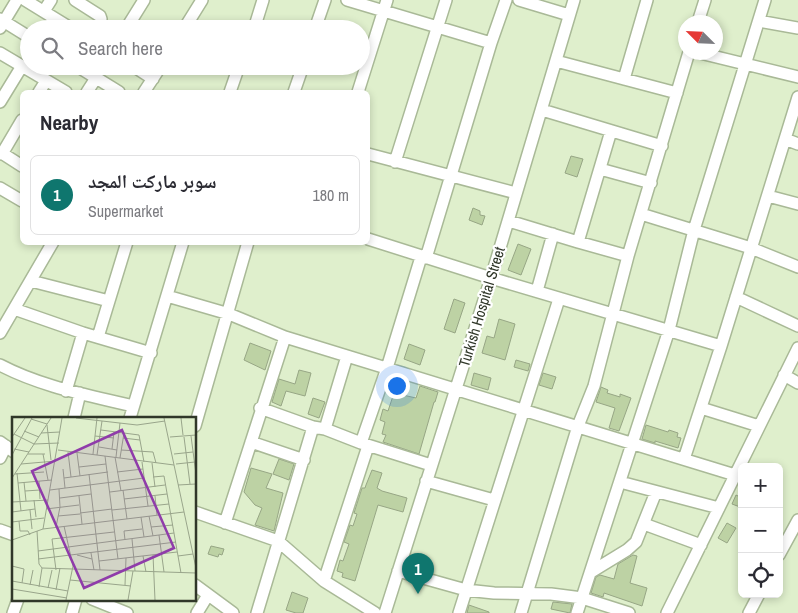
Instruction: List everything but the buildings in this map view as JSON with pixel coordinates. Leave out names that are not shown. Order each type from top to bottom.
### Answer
[{"type":"street","points":[[17,0],[1,23],[20,32]]},
{"type":"street","points":[[26,0],[57,20]]},
{"type":"street","points":[[44,12],[51,0]]},
{"type":"street","points":[[75,0],[100,16],[100,20]]},
{"type":"street","points":[[132,20],[144,0]]},
{"type":"street","points":[[190,20],[202,0]]},
{"type":"street","points":[[257,20],[263,0]]},
{"type":"street","points":[[318,20],[324,0]]},
{"type":"street","points":[[347,0],[385,6],[437,27],[491,43]]},
{"type":"street","points":[[395,162],[446,0]]},
{"type":"street","points":[[324,581],[387,368],[451,176],[506,0]]},
{"type":"street","points":[[519,0],[570,16]]},
{"type":"street","name":"Turkish Hospital Street","points":[[384,613],[509,221],[574,0]]},
{"type":"street","points":[[624,78],[647,0]]},
{"type":"street","points":[[700,15],[705,0]]},
{"type":"street","points":[[577,613],[669,330],[694,230],[765,0]]},
{"type":"street","points":[[370,54],[385,6]]},
{"type":"street","points":[[759,21],[798,28]]},
{"type":"street","points":[[0,53],[20,65]]},
{"type":"street","points":[[723,58],[798,77]]},
{"type":"street","points":[[521,613],[578,426],[596,378],[628,256],[687,60]]},
{"type":"street","points":[[556,61],[677,93]]},
{"type":"street","points":[[0,102],[20,69]]},
{"type":"street","points":[[37,75],[63,90]]},
{"type":"street","points":[[91,75],[116,90]]},
{"type":"street","points":[[148,75],[153,78]]},
{"type":"street","points":[[145,90],[155,75]]},
{"type":"street","points":[[231,90],[236,75]]},
{"type":"street","points":[[295,90],[300,75]]},
{"type":"street","points":[[359,90],[363,75]]},
{"type":"street","points":[[88,90],[96,78]]},
{"type":"street","points":[[40,90],[46,80]]},
{"type":"street","points":[[684,459],[798,97]]},
{"type":"street","points":[[542,110],[662,146]]},
{"type":"street","points":[[20,123],[1,153],[20,165]]},
{"type":"street","points":[[578,242],[611,131]]},
{"type":"street","points":[[785,139],[798,144]]},
{"type":"street","points":[[370,155],[516,193]]},
{"type":"street","points":[[600,169],[650,183]]},
{"type":"street","points":[[0,188],[20,200]]},
{"type":"street","points":[[768,196],[798,204]]},
{"type":"street","points":[[641,214],[751,248],[798,267]]},
{"type":"street","points":[[509,221],[628,256]]},
{"type":"street","points":[[537,292],[553,234]]},
{"type":"street","points":[[370,241],[721,346]]},
{"type":"street","points":[[0,333],[50,245]]},
{"type":"street","points":[[98,337],[126,245]]},
{"type":"street","points":[[130,417],[182,245]]},
{"type":"street","points":[[196,423],[229,314],[247,245]]},
{"type":"street","points":[[31,281],[109,301]]},
{"type":"street","points":[[167,296],[229,314],[284,336],[347,356],[735,475]]},
{"type":"street","points":[[736,297],[798,326]]},
{"type":"street","points":[[459,613],[559,298]]},
{"type":"street","points":[[14,309],[83,333],[151,353]]},
{"type":"street","points":[[66,391],[83,333]]},
{"type":"street","points":[[225,523],[284,336]]},
{"type":"street","points":[[667,613],[798,348]]},
{"type":"street","points":[[325,428],[347,356]]},
{"type":"street","points":[[0,365],[18,374],[66,391],[133,406]]},
{"type":"street","points":[[784,375],[798,383]]},
{"type":"street","points":[[74,417],[80,394]]},
{"type":"street","points":[[260,408],[313,427],[325,428],[365,445],[431,465]]},
{"type":"street","points":[[701,408],[759,426]]},
{"type":"street","points":[[257,613],[313,427]]},
{"type":"street","points":[[251,442],[304,460]]},
{"type":"street","points":[[0,458],[7,447]]},
{"type":"street","points":[[426,481],[494,500]]},
{"type":"street","points":[[620,482],[719,508]]},
{"type":"street","points":[[591,572],[633,546],[656,492]]},
{"type":"street","points":[[196,512],[278,541],[324,581],[384,613]]},
{"type":"street","points":[[780,553],[798,520]]},
{"type":"street","points":[[644,524],[701,545]]},
{"type":"street","points":[[0,530],[12,534]]},
{"type":"street","points":[[398,571],[466,590],[494,593],[551,594],[582,598],[629,613]]},
{"type":"street","points":[[196,586],[233,613]]},
{"type":"street","points":[[197,613],[208,595]]},
{"type":"street","points":[[749,613],[757,598]]},
{"type":"street","points":[[13,613],[18,600]]},
{"type":"street","points":[[72,613],[76,600]]},
{"type":"street","points":[[95,600],[128,613]]},
{"type":"place","name":"سوبر ماركت المجد","points":[[418,594]]}]
